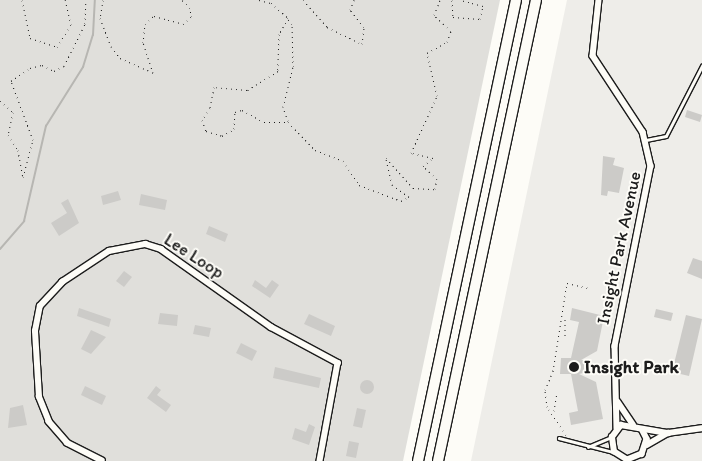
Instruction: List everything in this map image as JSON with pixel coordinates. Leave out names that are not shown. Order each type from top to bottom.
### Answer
[{"type":"highway","points":[[418,461],[516,0]]},
{"type":"highway","points":[[438,461],[536,0]]},
{"type":"street","name":"Insight Park Avenue","points":[[599,0],[593,56],[646,140],[650,182],[615,346],[617,428]]},
{"type":"street","name":"Lee Loop","points":[[102,461],[67,443],[49,422],[39,397],[34,336],[40,306],[62,282],[109,251],[145,244],[162,249],[271,327],[338,363],[320,461]]},
{"type":"street","points":[[617,400],[633,424],[642,429],[668,433],[702,428]]},
{"type":"street","points":[[633,424],[617,428],[612,437],[614,452],[623,460],[637,459],[647,445],[668,433]]},
{"type":"street","points":[[642,429],[647,445]]},
{"type":"lane","points":[[646,140],[666,136],[702,66]]},
{"type":"lane","points":[[586,448],[612,437]]},
{"type":"lane","points":[[559,438],[586,448],[614,452]]},
{"type":"path","points":[[22,0],[30,38],[57,47],[71,25],[65,0]]},
{"type":"path","points":[[0,102],[13,112],[8,135],[18,150],[24,177],[33,140],[11,81],[30,68],[42,65],[54,70],[64,66],[85,24],[86,0]]},
{"type":"path","points":[[102,0],[100,18],[111,47],[120,58],[153,73],[143,43],[145,24],[154,16],[183,24],[191,17],[190,8],[182,0]]},
{"type":"path","points":[[259,0],[271,3],[292,24],[293,67],[283,107],[288,122],[314,150],[343,162],[368,190],[410,201],[392,185],[385,166],[389,156],[413,188],[434,192],[437,178],[423,166],[433,158],[411,153],[437,96],[427,53],[447,42],[451,30],[434,15],[440,0]]},
{"type":"path","points":[[302,0],[327,27],[362,44],[364,27],[350,10],[354,0]]},
{"type":"path","points":[[452,0],[453,18],[480,19],[483,6],[460,0]]},
{"type":"path","points":[[288,18],[280,34],[278,71],[247,90],[214,87],[210,108],[202,120],[206,131],[218,136],[234,129],[235,112],[250,111],[264,122],[288,122]]},
{"type":"path","points":[[574,438],[562,432],[564,429],[548,407],[545,390],[553,371],[567,284],[588,288]]},
{"type":"path","points":[[565,319],[565,339]]},
{"type":"path","points":[[554,411],[557,392]]},
{"type":"shaded area","points":[[0,0],[500,0],[403,461],[0,461]]},
{"type":"shaded area","points":[[567,0],[702,0],[702,461],[471,461]]},
{"type":"building","points":[[687,110],[702,115],[700,122],[685,117]]},
{"type":"building","points":[[603,156],[615,158],[613,165],[624,168],[619,193],[608,191],[607,196],[601,195]]},
{"type":"building","points":[[118,191],[121,200],[103,205],[101,196]]},
{"type":"building","points":[[141,194],[167,200],[165,210],[139,205]]},
{"type":"building","points":[[68,199],[79,223],[59,236],[51,223],[67,213],[61,203]]},
{"type":"building","points":[[209,226],[228,234],[225,242],[206,234]]},
{"type":"building","points":[[693,258],[702,261],[702,279],[687,273]]},
{"type":"building","points":[[124,271],[132,277],[124,287],[116,281]]},
{"type":"building","points":[[255,280],[266,288],[272,280],[279,285],[270,298],[252,286]]},
{"type":"building","points":[[79,308],[111,319],[109,327],[77,316]]},
{"type":"building","name":"Insight Park","points":[[572,308],[604,316],[597,351],[581,360],[587,361],[587,372],[579,374],[596,382],[603,419],[571,425],[569,413],[578,411],[571,374],[560,374],[561,358],[571,358],[579,322],[570,320]]},
{"type":"building","points":[[656,309],[673,313],[671,321],[654,317]]},
{"type":"building","points":[[160,313],[178,315],[177,326],[158,324]]},
{"type":"building","points":[[309,314],[335,326],[331,336],[304,324]]},
{"type":"building","points":[[686,315],[702,319],[689,376],[672,372]]},
{"type":"building","points":[[195,325],[211,328],[209,337],[193,334]]},
{"type":"building","points":[[91,330],[106,337],[91,354],[81,349]]},
{"type":"building","points":[[241,343],[257,351],[252,361],[236,353]]},
{"type":"building","points":[[275,367],[321,378],[319,388],[273,378]]},
{"type":"building","points":[[364,380],[370,380],[374,387],[370,394],[364,394],[360,390],[360,384]]},
{"type":"building","points":[[85,386],[106,396],[102,405],[81,395]]},
{"type":"building","points":[[156,386],[161,390],[157,395],[171,405],[166,412],[147,398]]},
{"type":"building","points":[[23,405],[27,425],[8,428],[10,408]]},
{"type":"building","points":[[357,408],[366,410],[362,428],[353,426]]},
{"type":"building","points":[[309,424],[315,427],[309,445],[292,439],[295,428],[306,432]]},
{"type":"building","points":[[349,441],[359,443],[356,458],[346,456]]},
{"type":"waterway","points":[[0,249],[24,221],[46,126],[83,67],[93,35],[95,0]]},
{"type":"place","name":"Insight Park","points":[[574,367]]}]
